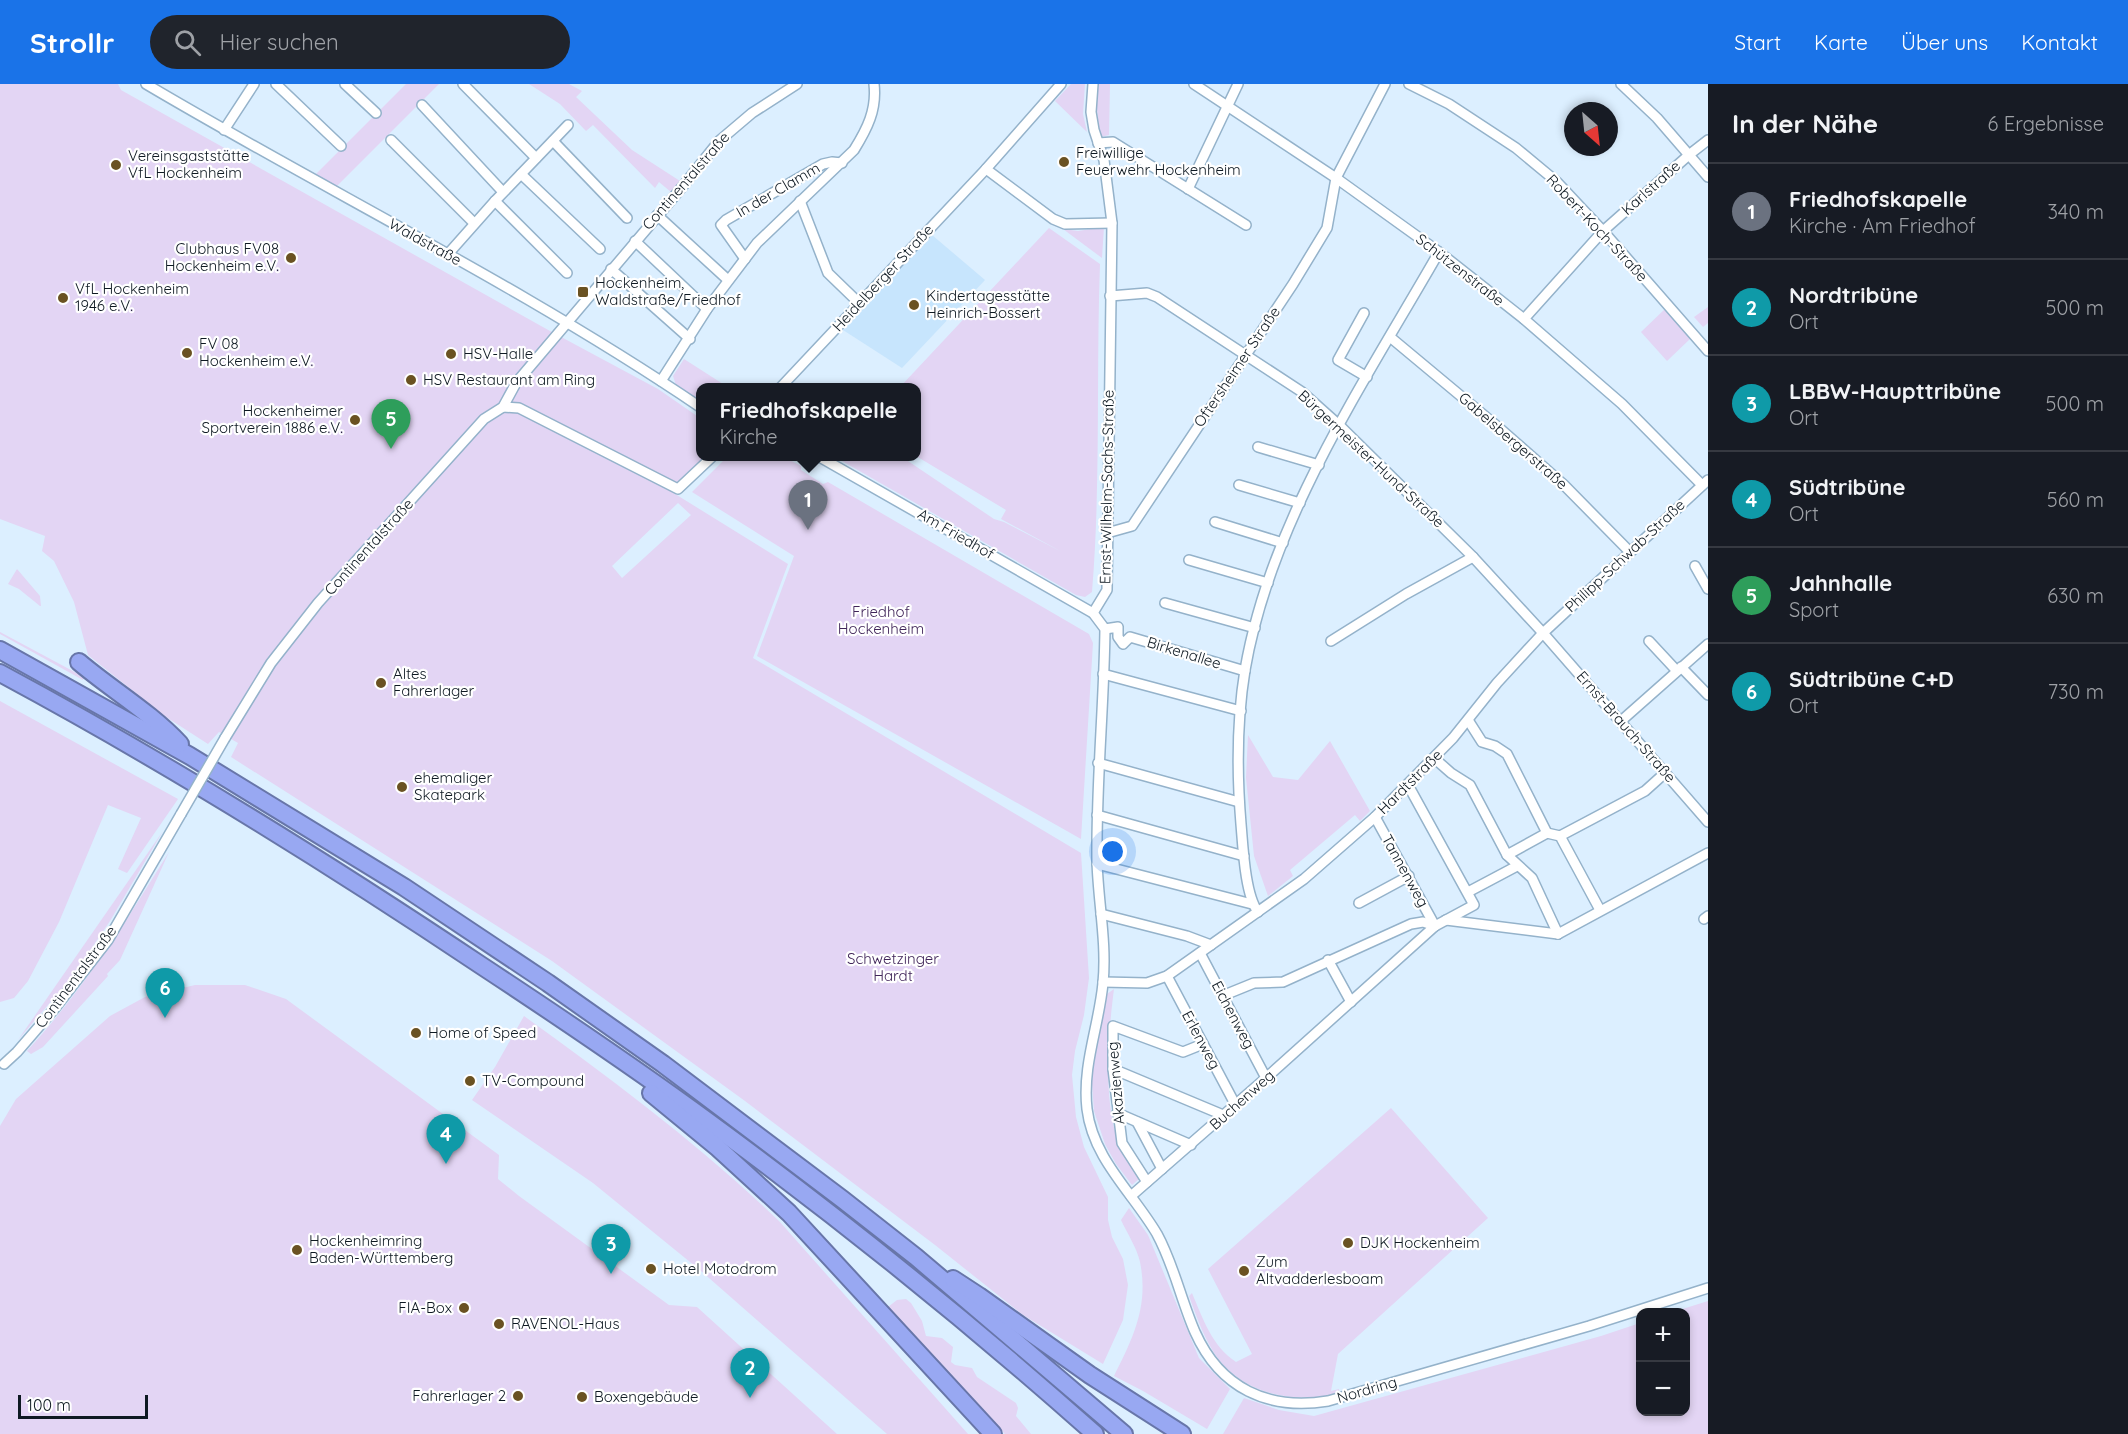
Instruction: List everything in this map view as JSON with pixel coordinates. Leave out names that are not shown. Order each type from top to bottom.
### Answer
[{"type":"highway","points":[[0,650],[190,756],[404,887],[548,983],[663,1064],[916,1257],[1124,1434]]},
{"type":"highway","points":[[79,662],[164,727],[190,756]]},
{"type":"highway","points":[[0,673],[180,774],[301,848],[392,906],[605,1049],[723,1132],[813,1200],[988,1342],[1095,1434]]},
{"type":"highway","points":[[605,1049],[625,1073],[718,1149],[789,1213],[993,1434]]},
{"type":"highway","points":[[916,1257],[980,1296],[1101,1382],[1182,1434]]},
{"type":"street","name":"Waldstraße","points":[[146,84],[224,130],[569,322],[696,404]]},
{"type":"street","points":[[224,130],[251,88],[240,84]]},
{"type":"street","points":[[276,84],[341,146]]},
{"type":"street","points":[[345,84],[376,113]]},
{"type":"street","points":[[463,84],[536,158]]},
{"type":"street","name":"Continentalstraße","points":[[4,1064],[55,1008],[108,940],[271,663],[318,603],[484,419],[503,407],[516,383],[730,129],[797,84]]},
{"type":"street","name":"In der Clamm","points":[[661,381],[690,339],[707,309],[757,243],[854,150],[869,123],[874,103],[874,84]]},
{"type":"street","name":"Heidelberger Straße","points":[[784,383],[986,169],[1061,84]]},
{"type":"street","name":"Ernst-Wilhelm-Sachs-Straße","points":[[1093,84],[1091,112],[1104,160],[1112,223],[1107,590],[1093,613]]},
{"type":"street","name":"Schützenstraße","points":[[1194,84],[1336,178],[1439,252],[1524,319],[1622,404],[1705,482]]},
{"type":"street","points":[[1188,189],[1238,84]]},
{"type":"street","name":"Oftersheimer Straße","points":[[1107,533],[1132,526],[1293,284],[1327,228],[1336,178],[1384,84]]},
{"type":"street","name":"Robert-Koch-Straße","points":[[1409,84],[1449,104],[1516,148],[1557,182],[1708,351]]},
{"type":"street","points":[[1621,84],[1657,118],[1708,177]]},
{"type":"street","points":[[422,105],[504,192]]},
{"type":"street","points":[[448,254],[474,223],[568,125]]},
{"type":"street","points":[[391,140],[474,223]]},
{"type":"street","name":"Karlstraße","points":[[1524,319],[1603,231],[1708,140]]},
{"type":"street","points":[[553,141],[627,218]]},
{"type":"street","points":[[1098,143],[1113,142],[1246,225]]},
{"type":"street","name":"In der Clamm","points":[[745,259],[722,225],[726,220],[823,164],[842,163]]},
{"type":"street","points":[[986,169],[1053,219],[1065,224],[1112,223]]},
{"type":"street","points":[[521,174],[600,249]]},
{"type":"street","points":[[495,201],[567,273]]},
{"type":"street","name":"In der Clamm","points":[[800,201],[828,273],[859,303]]},
{"type":"street","points":[[657,215],[728,280]]},
{"type":"street","points":[[635,241],[707,309]]},
{"type":"street","points":[[1255,908],[1244,856],[1238,755],[1245,671],[1255,628],[1283,543],[1318,465],[1439,252]]},
{"type":"street","points":[[611,270],[690,339]]},
{"type":"street","name":"Bürgermeister-Hund-Straße","points":[[1110,296],[1151,294],[1302,392],[1339,425],[1473,557],[1543,633]]},
{"type":"street","points":[[1364,313],[1338,360],[1367,377]]},
{"type":"street","name":"Gabelsbergerstraße","points":[[1390,337],[1498,426],[1564,485],[1629,552]]},
{"type":"street","points":[[503,407],[519,408],[678,489],[708,461]]},
{"type":"street","points":[[1258,447],[1318,465]]},
{"type":"street","name":"Am Friedhof","points":[[827,461],[1093,613]]},
{"type":"street","name":"Philipp-Schwab-Straße","points":[[1543,633],[1705,482]]},
{"type":"street","points":[[1239,485],[1300,503]]},
{"type":"street","points":[[1215,522],[1283,543]]},
{"type":"street","points":[[1331,641],[1415,589],[1473,557]]},
{"type":"street","points":[[1189,560],[1268,583]]},
{"type":"street","points":[[1695,566],[1708,589]]},
{"type":"street","points":[[1165,603],[1255,628]]},
{"type":"street","points":[[1093,613],[1104,629],[1097,815],[1103,982],[1086,1071],[1087,1110],[1098,1147],[1108,1166],[1131,1196]]},
{"type":"street","name":"Birkenallee","points":[[1104,629],[1118,627],[1118,637],[1123,644],[1130,637],[1245,671]]},
{"type":"street","name":"Hardtstraße","points":[[1255,908],[1304,879],[1375,817],[1434,758],[1497,683],[1543,633]]},
{"type":"street","name":"Ernst-Brauch-Straße","points":[[1543,633],[1708,821]]},
{"type":"street","points":[[1649,641],[1708,695]]},
{"type":"street","points":[[1621,721],[1708,644]]},
{"type":"street","points":[[1103,674],[1241,711]]},
{"type":"street","points":[[1468,720],[1482,742],[1495,746],[1507,754],[1546,833]]},
{"type":"street","points":[[1434,758],[1451,773],[1470,785],[1507,855],[1532,878],[1558,934]]},
{"type":"street","points":[[1098,763],[1239,802]]},
{"type":"street","points":[[1507,855],[1546,833],[1560,836],[1645,791],[1665,773]]},
{"type":"street","points":[[1408,785],[1468,892],[1517,866]]},
{"type":"street","points":[[1097,815],[1244,856]]},
{"type":"street","name":"Tannenweg","points":[[1375,817],[1435,926]]},
{"type":"street","points":[[1560,836],[1600,910]]},
{"type":"street","points":[[1446,920],[1558,934],[1708,853]]},
{"type":"street","points":[[1097,864],[1255,908]]},
{"type":"street","points":[[1359,903],[1409,876]]},
{"type":"street","name":"Buchenweg","points":[[1131,1196],[1435,926],[1474,905],[1468,892]]},
{"type":"street","points":[[1103,982],[1147,983],[1167,976],[1211,945],[1255,908]]},
{"type":"street","points":[[1101,914],[1187,936],[1211,945]]},
{"type":"street","name":"Buchenweg","points":[[1221,996],[1254,983],[1283,982],[1411,924],[1423,922],[1435,926]]},
{"type":"street","name":"Eichenweg","points":[[1200,953],[1266,1078]]},
{"type":"street","points":[[1328,960],[1351,1002]]},
{"type":"street","name":"Erlenweg","points":[[1167,976],[1235,1104]]},
{"type":"street","name":"Akazienweg","points":[[1147,1182],[1122,1143],[1113,1069],[1113,1026],[1183,1052],[1203,1044]]},
{"type":"street","points":[[1113,1069],[1223,1116]]},
{"type":"street","points":[[1118,1113],[1191,1145]]},
{"type":"street","points":[[1137,1122],[1162,1169]]},
{"type":"street","name":"Nordring","points":[[1131,1196],[1163,1246],[1194,1329],[1212,1361],[1228,1378],[1248,1392],[1282,1403],[1309,1404],[1339,1399],[1589,1326],[1708,1288]]},
{"type":"shaded area","name":"Kindertagesstätte Heinrich-Bossert","points":[[932,235],[985,280],[902,368],[843,330]]},
{"type":"green space","name":"Schwetzinger Hardt","points":[[0,84],[118,84],[121,90],[550,331],[658,389],[696,415],[696,461],[700,461],[672,492],[788,564],[753,658],[1081,853],[1089,978],[1072,1075],[1076,1117],[1084,1147],[1108,1197],[1108,1220],[1112,1237],[1123,1259],[1128,1285],[1123,1320],[1103,1364],[1023,1315],[745,1101],[552,961],[231,757],[238,743],[219,732],[208,744],[163,715],[88,655],[74,602],[54,561],[42,551],[45,536],[0,519]],"holes":[[[678,503],[691,515],[622,578],[612,566]]]},
{"type":"green space","points":[[406,84],[439,84],[336,187],[315,175]]},
{"type":"green space","points":[[529,84],[569,84],[582,91],[576,97],[632,150],[680,181],[671,192],[659,182],[655,188],[593,125],[586,131],[560,104]]},
{"type":"green space","points":[[1071,84],[1085,84],[1083,114],[1087,132],[1055,101]]},
{"type":"green space","points":[[1099,84],[1110,84],[1109,135],[1100,137],[1096,101]]},
{"type":"green space","points":[[1104,227],[1102,258],[1063,229],[1078,231]]},
{"type":"green space","points":[[1049,228],[1100,264],[1095,551],[1092,592],[1085,597],[1076,595],[842,461],[908,461],[994,519],[1062,552],[1001,519],[1006,510],[921,459],[921,383],[904,383]]},
{"type":"green space","points":[[1708,307],[1708,323],[1703,327],[1694,317]]},
{"type":"green space","points":[[1666,308],[1691,338],[1667,361],[1641,332]]},
{"type":"green space","points":[[684,359],[721,383],[696,383],[696,398],[676,385],[673,376]]},
{"type":"green space","name":"Friedhof Hockenheim","points":[[723,461],[792,461],[823,484],[828,482],[1089,634],[1093,643],[1081,839],[757,656],[794,556],[692,492]]},
{"type":"green space","points":[[17,569],[40,596],[41,606],[19,589],[8,584]]},
{"type":"green space","points":[[0,632],[84,677],[83,680],[0,634]]},
{"type":"green space","points":[[0,701],[178,799],[127,873],[118,869],[141,818],[108,805],[59,922],[28,981],[14,998],[0,1002]]},
{"type":"green space","points":[[1248,735],[1273,777],[1298,780],[1330,741],[1370,811],[1360,821],[1355,815],[1290,870],[1293,876],[1268,896],[1254,856],[1246,778]]},
{"type":"green space","points":[[163,831],[110,921],[72,977],[18,1040]]},
{"type":"green space","points":[[169,852],[120,960],[43,1047],[31,1054],[27,1051],[85,980],[120,930]]},
{"type":"green space","name":"Hockenheimring Baden-Württemberg","points":[[195,985],[245,985],[286,999],[499,1155],[498,1179],[519,1196],[669,1305],[697,1307],[837,1434],[0,1434],[0,1126],[16,1099],[110,1016],[145,997]]},
{"type":"green space","points":[[1114,989],[1108,1066],[1110,1105],[1120,1147],[1140,1178],[1132,1185],[1116,1164],[1105,1144],[1094,1111],[1091,1070],[1107,994]]},
{"type":"green space","points":[[524,1016],[656,1115],[780,1222],[968,1434],[887,1434],[701,1271],[593,1183],[472,1100],[495,1067]]},
{"type":"green space","name":"DJK Hockenheim","points":[[1391,1108],[1488,1218],[1338,1354],[1331,1391],[1339,1389],[1339,1394],[1323,1397],[1290,1397],[1258,1389],[1244,1382],[1231,1372],[1214,1353],[1189,1296],[1192,1293],[1214,1340],[1228,1356],[1236,1362],[1252,1354],[1208,1269]]},
{"type":"green space","points":[[1129,1208],[1148,1235],[1199,1358],[1230,1389],[1207,1429],[1114,1376],[1133,1335],[1141,1307],[1142,1278],[1139,1257],[1121,1220]]},
{"type":"green space","points":[[906,1299],[922,1321],[926,1336],[942,1338],[953,1347],[951,1362],[972,1368],[977,1377],[1016,1403],[1018,1408],[1016,1416],[1031,1434],[1005,1434],[941,1369],[888,1307],[897,1300]]},
{"type":"green space","points":[[1708,1301],[1708,1434],[1223,1434],[1244,1398],[1279,1410],[1314,1416],[1636,1324],[1636,1416],[1690,1416],[1690,1308],[1686,1308]]},
{"type":"place","name":"Freiwillige Feuerwehr Hockenheim","points":[[1064,162]]},
{"type":"place","name":"Vereinsgaststätte VfL Hockenheim","points":[[116,165]]},
{"type":"place","name":"Clubhaus FV08 Hockenheim e.V.","points":[[291,258]]},
{"type":"place","name":"Hockenheim, Waldstraße/Friedhof","points":[[583,292]]},
{"type":"place","name":"VfL Hockenheim 1946 e.V.","points":[[63,298]]},
{"type":"place","name":"Kindertagesstätte Heinrich-Bossert","points":[[914,305]]},
{"type":"place","name":"FV 08 Hockenheim e.V.","points":[[187,353]]},
{"type":"place","name":"HSV-Halle","points":[[451,354]]},
{"type":"place","name":"HSV Restaurant am Ring","points":[[411,380]]},
{"type":"place","name":"Hockenheimer Sportverein 1886 e.V.","points":[[355,420]]},
{"type":"place","name":"Jahnhalle","points":[[391,449]]},
{"type":"place","name":"Friedhofskapelle","points":[[808,530]]},
{"type":"place","name":"Altes Fahrerlager","points":[[381,683]]},
{"type":"place","name":"ehemaliger Skatepark","points":[[402,787]]},
{"type":"place","name":"Südtribüne C+D","points":[[165,1018]]},
{"type":"place","name":"Home of Speed","points":[[416,1033]]},
{"type":"place","name":"TV-Compound","points":[[470,1081]]},
{"type":"place","name":"Südtribüne","points":[[446,1164]]},
{"type":"place","name":"DJK Hockenheim","points":[[1348,1243]]},
{"type":"place","name":"Hockenheimring Baden-Württemberg","points":[[297,1250]]},
{"type":"place","name":"Hotel Motodrom","points":[[651,1269]]},
{"type":"place","name":"Zum Altvadderlesboam","points":[[1244,1271]]},
{"type":"place","name":"LBBW-Haupttribüne","points":[[611,1274]]},
{"type":"place","name":"FIA-Box","points":[[464,1308]]},
{"type":"place","name":"RAVENOL-Haus","points":[[499,1324]]},
{"type":"place","name":"Fahrerlager 2","points":[[518,1396]]},
{"type":"place","name":"Boxengebäude","points":[[582,1397]]},
{"type":"place","name":"Nordtribüne","points":[[750,1398]]}]
